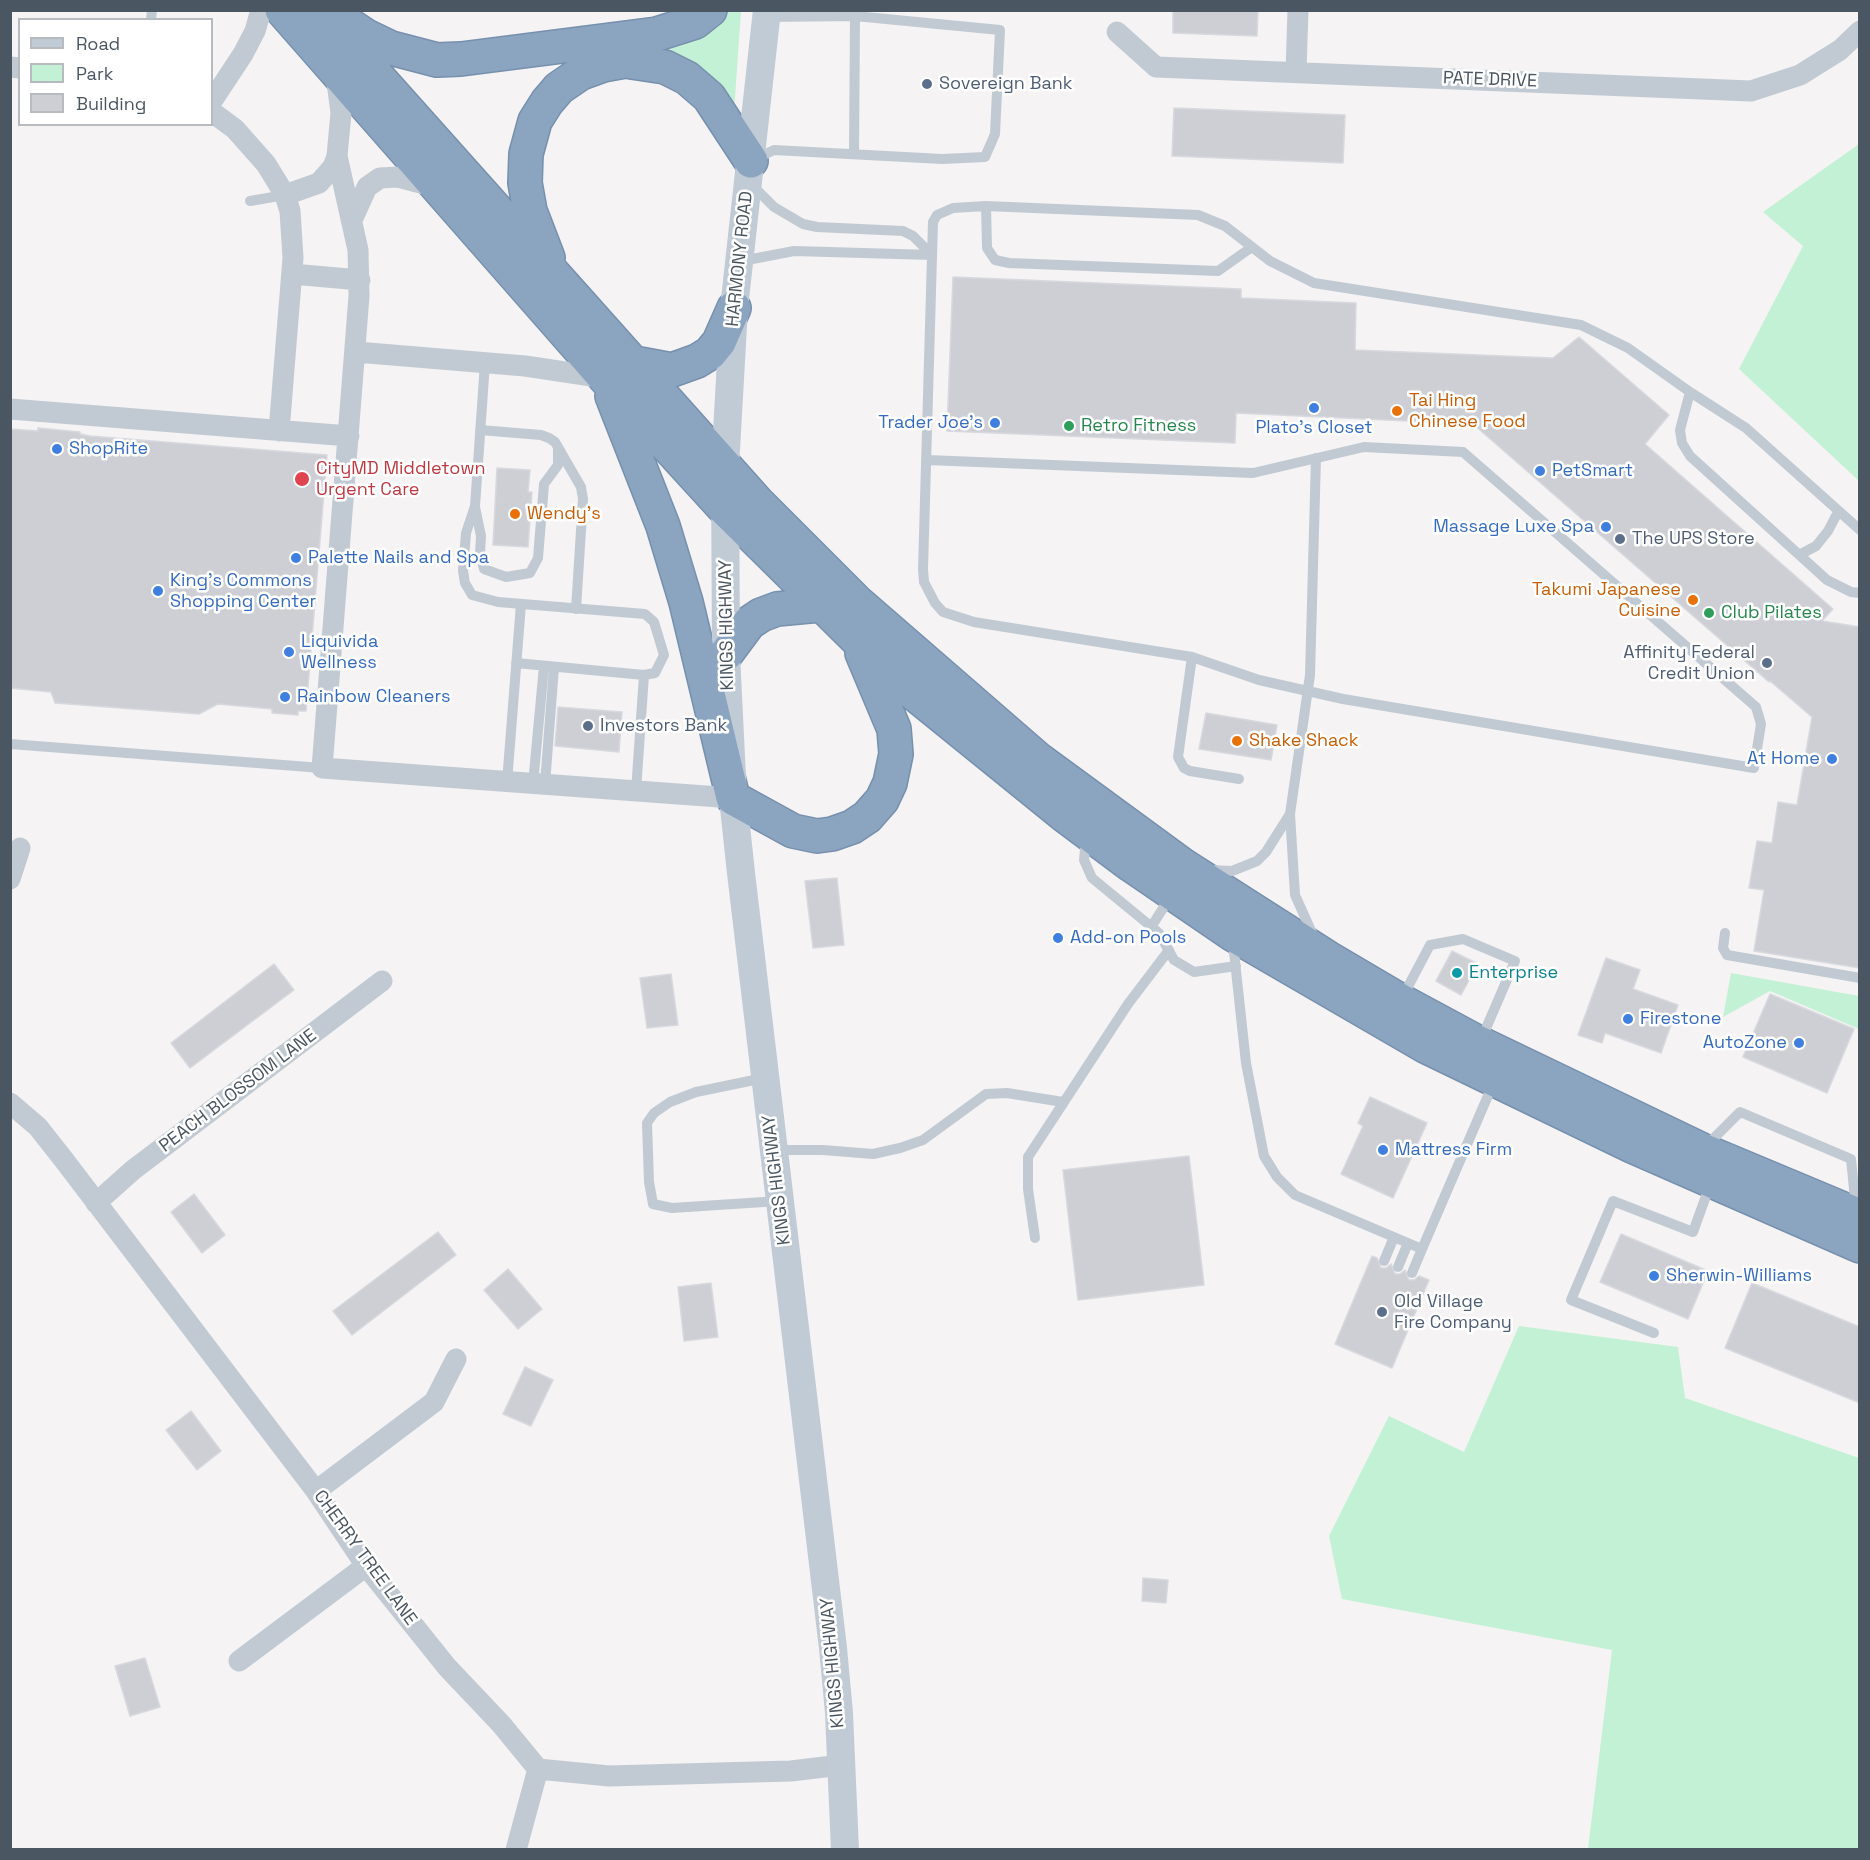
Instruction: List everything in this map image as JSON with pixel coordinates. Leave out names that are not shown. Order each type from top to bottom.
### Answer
[{"type":"highway","points":[[282,10],[437,187],[617,370],[725,467],[758,503],[874,616],[1178,879],[1232,934],[1425,1046],[1496,1063],[1702,1150],[1859,1226]]},
{"type":"highway","points":[[318,10],[559,281],[617,370],[724,509],[857,641],[961,733],[1087,832],[1328,958],[1401,1001],[1496,1063],[1711,1182],[1859,1226]]},
{"type":"highway","points":[[328,10],[382,44],[437,60],[461,59],[657,34],[695,22],[710,10]]},
{"type":"highway","points":[[559,281],[530,211],[525,183],[526,154],[535,121],[547,102],[559,88],[581,73],[603,65],[625,61],[665,67],[687,78],[709,97],[749,171]]},
{"type":"highway","points":[[617,370],[672,370],[697,361],[710,353],[719,342],[734,308]]},
{"type":"highway","points":[[617,370],[686,602],[733,798],[792,831],[817,836],[852,827],[867,817],[882,800],[890,783],[896,754],[894,729],[857,641]]},
{"type":"highway","points":[[726,654],[743,630],[761,615],[787,608],[820,605]]},
{"type":"street","points":[[213,99],[243,54],[255,31],[261,10]]},
{"type":"street","points":[[1296,72],[1298,10]]},
{"type":"street","name":"HARMONY ROAD","points":[[724,509],[734,308],[767,14]]},
{"type":"street","name":"PATE DRIVE","points":[[1117,32],[1156,67],[1751,91],[1800,75],[1840,50],[1860,31]]},
{"type":"street","points":[[336,71],[341,113],[337,156],[353,218],[360,280],[322,768],[733,798]]},
{"type":"street","points":[[213,113],[254,149],[272,172],[285,195],[292,225],[292,274],[279,430]]},
{"type":"street","points":[[285,195],[302,191],[325,179],[337,156]]},
{"type":"street","points":[[353,218],[367,187],[380,178],[398,177],[437,187]]},
{"type":"street","points":[[292,274],[360,280]]},
{"type":"street","points":[[356,352],[485,363],[617,370]]},
{"type":"street","points":[[10,409],[349,436]]},
{"type":"street","name":"KINGS HIGHWAY","points":[[724,509],[726,654],[733,798],[764,1077],[833,1648],[842,1765],[845,1850]]},
{"type":"street","points":[[10,879],[20,849]]},
{"type":"street","name":"PEACH BLOSSOM LANE","points":[[96,1203],[133,1170],[382,981]]},
{"type":"street","name":"CHERRY TREE LANE","points":[[10,1103],[38,1127],[316,1491],[366,1566],[447,1667],[501,1724],[538,1769]]},
{"type":"street","points":[[316,1491],[434,1402],[456,1359]]},
{"type":"street","points":[[239,1661],[366,1566]]},
{"type":"street","points":[[516,1850],[538,1769],[609,1776],[791,1771],[842,1765]]},
{"type":"lane","points":[[767,14],[855,16],[1000,30],[995,134],[985,158],[942,159],[774,150],[749,171],[774,207],[804,224],[817,227],[903,231],[914,236],[932,255]]},
{"type":"lane","points":[[854,153],[855,16]]},
{"type":"lane","points":[[249,201],[285,195]]},
{"type":"lane","points":[[986,206],[987,248],[995,260],[1009,263],[1218,271],[1251,247]]},
{"type":"lane","points":[[927,460],[1252,472],[1364,447],[1463,452],[1756,707],[1761,723],[1754,768],[1308,693],[1259,680],[1192,657],[974,622],[944,612],[935,603],[924,582],[932,255],[933,222],[937,214],[953,207],[986,206],[1198,215],[1225,226],[1270,261],[1314,283],[1581,326],[1628,348],[1746,428],[1860,530]]},
{"type":"lane","points":[[738,262],[794,251],[932,255]]},
{"type":"lane","points":[[485,363],[475,507],[466,533],[463,571],[465,584],[472,595],[483,600],[650,616],[664,655],[655,673],[644,675],[516,663]]},
{"type":"lane","points":[[1690,392],[1680,430],[1682,443],[1690,456],[1801,554],[1827,580],[1851,592],[1860,593]]},
{"type":"lane","points":[[480,430],[542,435],[555,442],[583,493],[576,609]]},
{"type":"lane","points":[[475,507],[481,536],[480,559],[484,569],[506,577],[530,573],[538,558],[544,484],[558,465],[555,442]]},
{"type":"lane","points":[[1316,458],[1308,693],[1290,814],[1295,895],[1306,925],[1328,958]]},
{"type":"lane","points":[[1801,554],[1816,546],[1828,531],[1838,512]]},
{"type":"lane","points":[[507,782],[521,604]]},
{"type":"lane","points":[[1192,657],[1178,758],[1184,768],[1190,771],[1239,779]]},
{"type":"lane","points":[[539,784],[549,666]]},
{"type":"lane","points":[[636,791],[644,675]]},
{"type":"lane","points":[[10,744],[322,768]]},
{"type":"lane","points":[[1151,927],[1178,879],[1248,867],[1266,852],[1290,814]]},
{"type":"lane","points":[[1087,832],[1084,860],[1092,878],[1159,933],[1174,960],[1194,972],[1236,966]]},
{"type":"lane","points":[[1725,933],[1723,948],[1727,955],[1860,978]]},
{"type":"lane","points":[[1232,934],[1246,1063],[1264,1156],[1277,1177],[1295,1195],[1422,1249]]},
{"type":"lane","points":[[1401,1001],[1430,945],[1463,939],[1515,961],[1496,1063],[1412,1273]]},
{"type":"lane","points":[[1035,1238],[1028,1189],[1028,1157],[1128,1004],[1169,950]]},
{"type":"lane","points":[[764,1077],[696,1092],[670,1102],[654,1113],[647,1123],[649,1182],[653,1204],[672,1208],[779,1201]]},
{"type":"lane","points":[[773,1150],[823,1150],[873,1154],[900,1148],[923,1140],[986,1094],[1007,1093],[1063,1102]]},
{"type":"lane","points":[[1702,1150],[1740,1112],[1851,1159],[1859,1226]]},
{"type":"lane","points":[[1654,1333],[1571,1300],[1612,1201],[1693,1232],[1711,1182]]},
{"type":"lane","points":[[1384,1261],[1394,1237]]},
{"type":"lane","points":[[1398,1267],[1408,1243]]},
{"type":"green space","points":[[727,11],[741,11],[734,112],[658,50]]},
{"type":"green space","points":[[1859,144],[1859,481],[1739,369],[1803,246],[1763,212]]},
{"type":"green space","points":[[1731,973],[1859,996],[1859,1029],[1770,991],[1723,1017]]},
{"type":"green space","points":[[1519,1326],[1678,1347],[1685,1398],[1859,1458],[1859,1849],[1588,1849],[1612,1650],[1342,1599],[1329,1536],[1389,1416],[1464,1452]]},
{"type":"building","points":[[1173,10],[1258,10],[1257,36],[1173,33]]},
{"type":"building","points":[[1174,108],[1345,115],[1343,163],[1172,156]]},
{"type":"building","points":[[953,277],[1241,289],[1241,298],[1356,303],[1355,350],[1553,358],[1579,337],[1669,415],[1645,444],[1833,609],[1822,621],[1860,627],[1860,968],[1754,951],[1764,890],[1749,888],[1757,841],[1772,843],[1778,802],[1797,805],[1812,717],[1473,424],[1236,413],[1235,443],[947,431]]},
{"type":"building","name":"King's Commons Shopping Center","points":[[38,428],[80,432],[80,434],[90,436],[327,455],[306,711],[298,711],[298,715],[272,713],[272,709],[218,704],[199,714],[55,703],[51,692],[10,688],[10,429],[38,431]]},
{"type":"building","points":[[497,468],[530,470],[528,492],[532,492],[528,547],[493,545]]},
{"type":"building","name":"Investors Bank","points":[[558,707],[622,712],[619,752],[555,746]]},
{"type":"building","name":"Shake Shack","points":[[1206,713],[1277,725],[1271,760],[1199,749]]},
{"type":"building","points":[[837,878],[844,945],[813,948],[805,881]]},
{"type":"building","name":"Enterprise","points":[[1452,951],[1478,964],[1461,995],[1436,981]]},
{"type":"building","name":"Firestone","points":[[1606,958],[1640,970],[1633,989],[1678,1005],[1661,1053],[1605,1033],[1602,1043],[1578,1035]]},
{"type":"building","points":[[274,964],[294,990],[190,1068],[171,1043]]},
{"type":"building","points":[[671,974],[678,1025],[647,1028],[640,978]]},
{"type":"building","name":"AutoZone","points":[[1770,994],[1854,1029],[1827,1093],[1743,1057]]},
{"type":"building","name":"Mattress Firm","points":[[1370,1097],[1427,1123],[1393,1198],[1341,1174],[1363,1126],[1358,1123]]},
{"type":"building","points":[[1189,1156],[1204,1285],[1078,1300],[1063,1170]]},
{"type":"building","points":[[194,1194],[225,1235],[202,1253],[171,1212]]},
{"type":"building","points":[[438,1232],[456,1255],[352,1335],[333,1311]]},
{"type":"building","name":"Sherwin-Williams","points":[[1621,1234],[1708,1271],[1688,1319],[1600,1282]]},
{"type":"building","name":"Old Village Fire Company","points":[[1372,1256],[1377,1258],[1381,1268],[1386,1268],[1391,1264],[1395,1274],[1400,1274],[1405,1270],[1409,1280],[1414,1280],[1419,1276],[1429,1280],[1392,1368],[1335,1344]]},
{"type":"building","points":[[508,1269],[542,1309],[518,1329],[484,1290]]},
{"type":"building","points":[[711,1283],[718,1337],[684,1341],[678,1287]]},
{"type":"building","points":[[1752,1283],[1860,1327],[1860,1403],[1725,1348]]},
{"type":"building","points":[[525,1367],[553,1380],[531,1426],[503,1414]]},
{"type":"building","points":[[191,1411],[221,1451],[197,1470],[166,1430]]},
{"type":"building","points":[[1143,1578],[1168,1580],[1166,1603],[1142,1601]]},
{"type":"building","points":[[145,1658],[160,1707],[130,1716],[115,1666]]},
{"type":"place","name":"Sovereign Bank","points":[[927,84]]},
{"type":"place","name":"Plato's Closet","points":[[1314,408]]},
{"type":"place","name":"Tai Hing Chinese Food","points":[[1397,411]]},
{"type":"place","name":"Trader Joe's","points":[[995,423]]},
{"type":"place","name":"Retro Fitness","points":[[1069,426]]},
{"type":"place","name":"ShopRite","points":[[57,449]]},
{"type":"place","name":"PetSmart","points":[[1540,471]]},
{"type":"place","name":"CityMD Middletown Urgent Care","points":[[302,479]]},
{"type":"place","name":"Wendy's","points":[[515,514]]},
{"type":"place","name":"Massage Luxe Spa","points":[[1606,527]]},
{"type":"place","name":"The UPS Store","points":[[1620,539]]},
{"type":"place","name":"Palette Nails and Spa","points":[[296,558]]},
{"type":"place","name":"King's Commons Shopping Center","points":[[158,591]]},
{"type":"place","name":"Takumi Japanese Cuisine","points":[[1693,600]]},
{"type":"place","name":"Club Pilates","points":[[1709,613]]},
{"type":"place","name":"Liquivida Wellness","points":[[289,652]]},
{"type":"place","name":"Affinity Federal Credit Union","points":[[1767,663]]},
{"type":"place","name":"Rainbow Cleaners","points":[[285,697]]},
{"type":"place","name":"Investors Bank","points":[[588,726]]},
{"type":"place","name":"Shake Shack","points":[[1237,741]]},
{"type":"place","name":"At Home","points":[[1832,759]]},
{"type":"place","name":"Add-on Pools","points":[[1058,938]]},
{"type":"place","name":"Enterprise","points":[[1457,973]]},
{"type":"place","name":"Firestone","points":[[1628,1019]]},
{"type":"place","name":"AutoZone","points":[[1799,1043]]},
{"type":"place","name":"Mattress Firm","points":[[1383,1150]]},
{"type":"place","name":"Sherwin-Williams","points":[[1654,1276]]},
{"type":"place","name":"Old Village Fire Company","points":[[1382,1312]]}]
